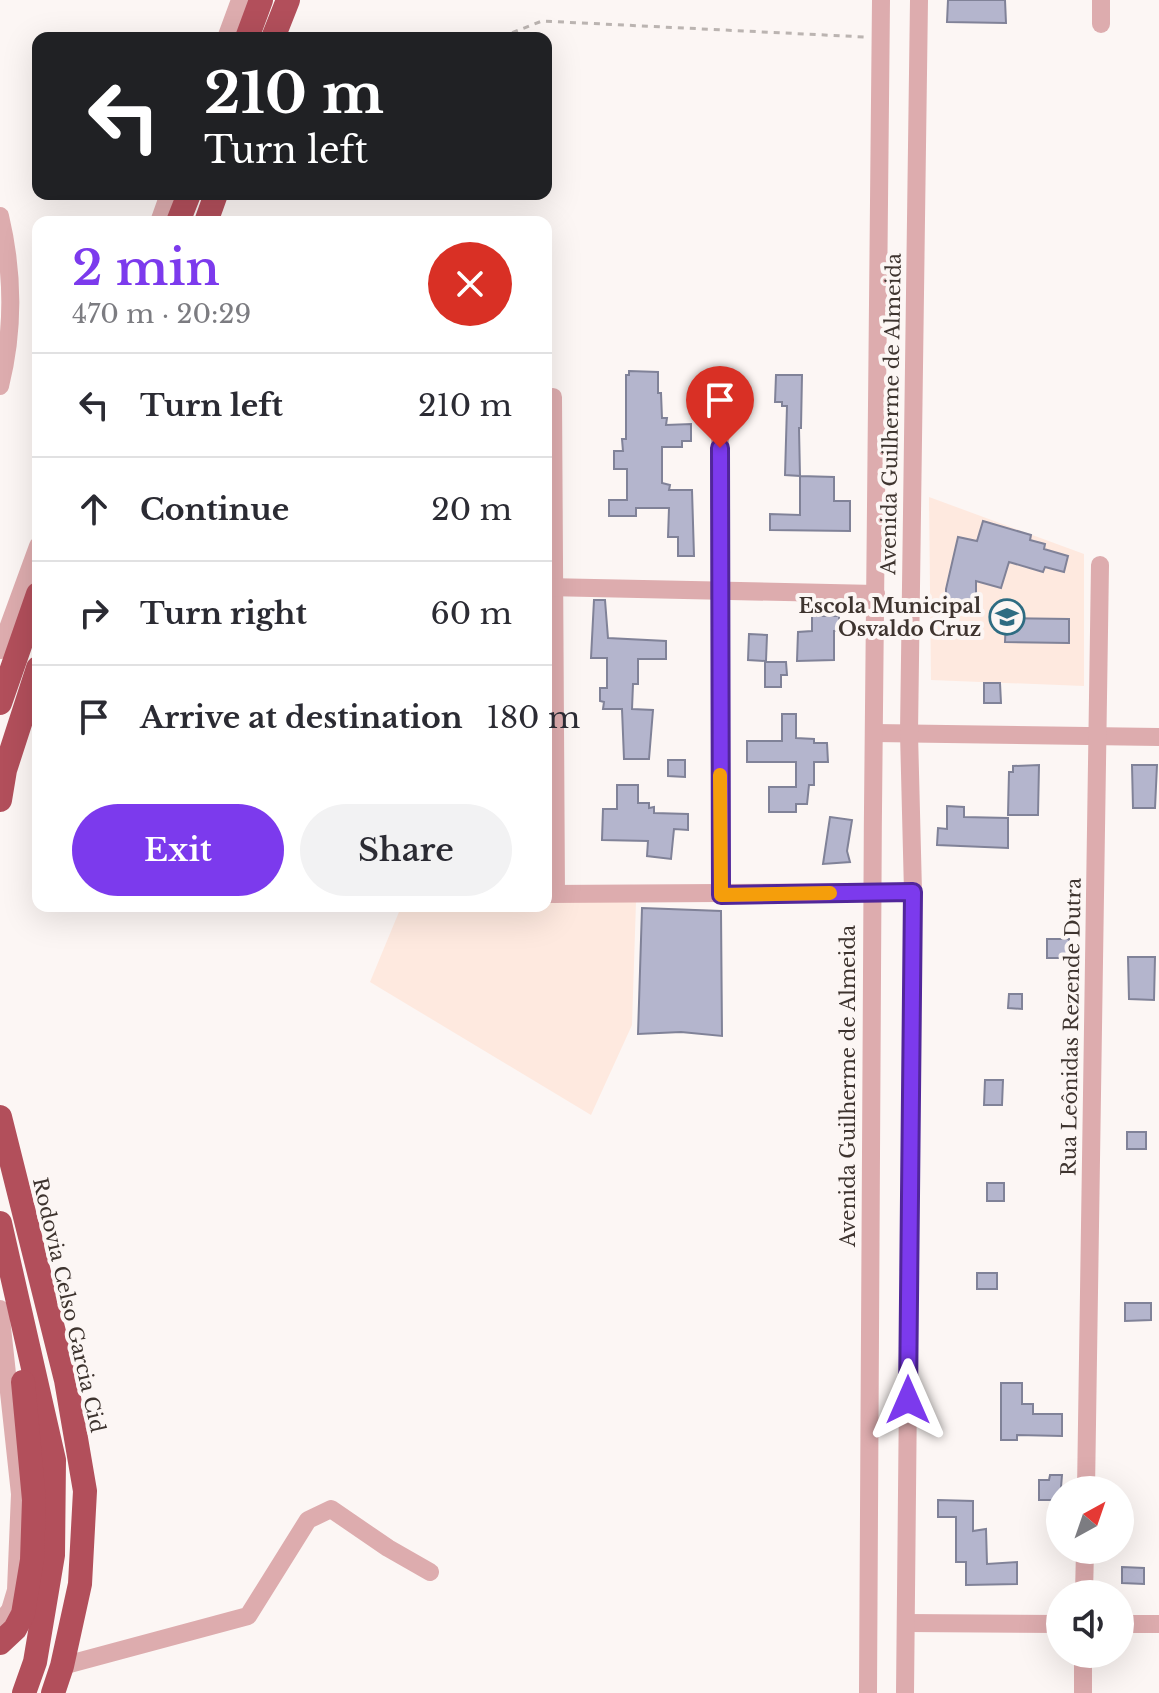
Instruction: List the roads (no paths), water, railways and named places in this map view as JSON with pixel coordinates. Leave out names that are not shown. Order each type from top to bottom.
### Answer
[{"type":"highway","points":[[249,32],[261,0]]},
{"type":"highway","points":[[275,32],[288,0]]},
{"type":"highway","points":[[0,703],[32,611]]},
{"type":"highway","points":[[0,800],[5,770],[32,687]]},
{"type":"highway","name":"Rodovia Celso Garcia Cid","points":[[0,1117],[66,1380],[85,1491],[80,1584],[53,1693]]},
{"type":"highway","points":[[0,1223],[54,1460],[53,1555],[35,1662],[24,1693]]},
{"type":"highway","points":[[0,1643],[15,1629],[23,1614],[32,1560],[34,1500],[13,1280]]},
{"type":"street","points":[[228,32],[240,0]]},
{"type":"street","name":"Avenida Guilherme de Almeida","points":[[868,1693],[881,0]]},
{"type":"street","name":"Avenida Guilherme de Almeida","points":[[905,1693],[913,892],[909,733],[919,0]]},
{"type":"street","points":[[1101,0],[1101,24]]},
{"type":"street","points":[[0,216],[10,289],[7,348],[0,386]]},
{"type":"street","points":[[878,316],[915,317]]},
{"type":"street","points":[[720,391],[721,895]]},
{"type":"street","points":[[552,460],[553,397]]},
{"type":"street","points":[[0,650],[32,562]]},
{"type":"street","name":"Rua Leônidas Rezende Dutra","points":[[1086,1476],[1100,565]]},
{"type":"street","points":[[552,587],[876,594]]},
{"type":"street","points":[[875,733],[1159,737]]},
{"type":"street","points":[[552,894],[913,892]]},
{"type":"street","points":[[0,1309],[20,1494],[16,1590],[10,1610],[0,1622]]},
{"type":"street","points":[[62,1666],[248,1616],[308,1520],[331,1509],[430,1572]]},
{"type":"street","points":[[906,1623],[1046,1624]]},
{"type":"street","points":[[1134,1624],[1159,1624]]},
{"type":"street","points":[[1083,1668],[1083,1693]]},
{"type":"place","name":"Escola Municipal Osvaldo Cruz","points":[[1007,617]]}]
